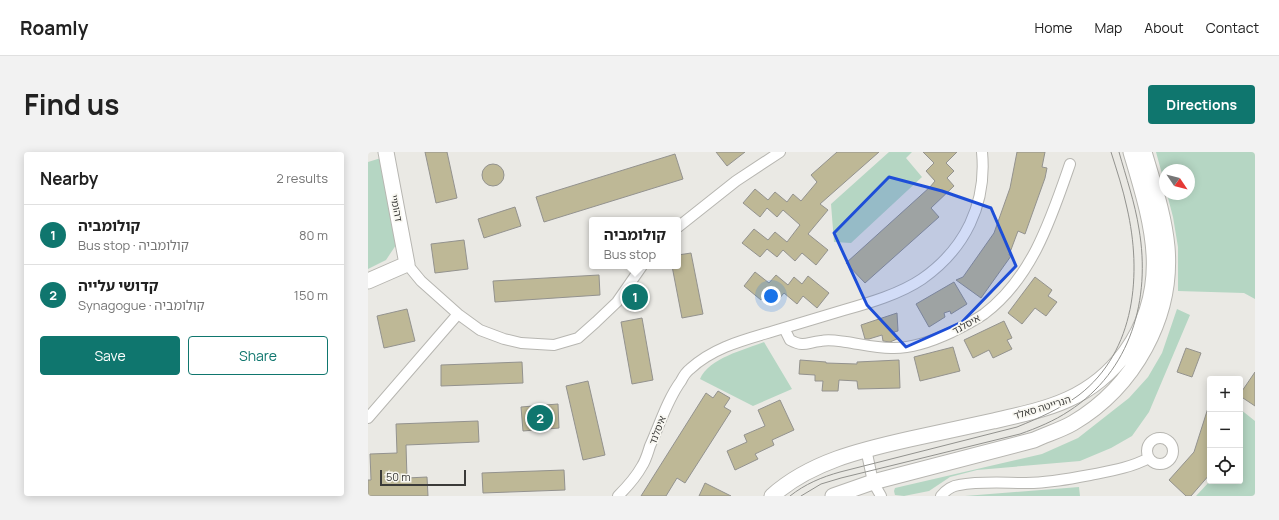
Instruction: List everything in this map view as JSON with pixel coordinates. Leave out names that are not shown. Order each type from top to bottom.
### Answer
[{"type":"main road","name":"דהומיי","points":[[386,152],[407,264]]},
{"type":"main road","name":"הנרייטה סאלד","points":[[772,496],[784,485],[821,466],[866,449],[1047,407],[1086,390],[1104,377],[1132,343],[1143,320],[1153,290],[1155,267],[1150,221],[1131,152]]},
{"type":"main road","points":[[833,496],[873,482],[1034,440],[1073,423],[1108,397],[1123,381],[1148,342],[1159,316],[1165,294],[1168,273],[1167,247],[1163,221],[1144,152]]},
{"type":"main road","points":[[368,281],[407,264]]},
{"type":"street","points":[[681,225],[736,181],[780,152]]},
{"type":"street","name":"איסלנד","points":[[618,496],[627,488],[643,465],[666,406],[676,387],[688,370],[719,349],[870,303],[895,293],[922,279],[940,264],[964,237],[971,224],[980,192],[982,152]]},
{"type":"street","name":"איסלנד","points":[[784,328],[790,340],[803,345],[823,340],[893,348],[917,344],[942,337],[966,325],[983,314],[1003,297],[1026,268],[1051,219],[1070,164]]},
{"type":"street","points":[[407,264],[421,281],[458,314],[480,330],[504,339],[540,345],[554,345],[578,338],[617,302],[640,269]]},
{"type":"street","points":[[368,418],[458,314]]},
{"type":"street","points":[[866,449],[873,482],[881,496]]},
{"type":"street","points":[[941,496],[950,487],[958,485],[1027,483],[1066,479],[1120,469],[1138,464],[1149,458]]},
{"type":"highlighted area","points":[[889,177],[942,191],[991,208],[1016,266],[962,322],[906,347],[867,305],[834,233]]},
{"type":"green space","points":[[889,152],[912,152],[906,158],[922,177],[851,243],[834,242],[831,204]]},
{"type":"green space","points":[[1156,152],[1255,152],[1255,299],[1244,293],[1178,291],[1178,247],[1169,200],[1195,200],[1195,164],[1159,164]]},
{"type":"green space","points":[[381,158],[396,245],[386,260],[368,269],[368,162]]},
{"type":"green space","points":[[1177,309],[1190,315],[1149,412],[1132,436],[1111,448],[1080,461],[977,470],[950,477],[929,491],[904,496],[895,495],[895,488],[1042,454],[1078,438],[1129,398],[1148,377],[1162,353]]},
{"type":"green space","points":[[764,342],[792,389],[753,406],[700,379],[711,365],[719,360]]},
{"type":"green space","points":[[1243,411],[1255,421],[1255,496],[1196,496],[1207,484],[1243,484]]},
{"type":"green space","points":[[1079,487],[1080,496],[965,496]]},
{"type":"building","points":[[425,152],[447,152],[457,198],[436,203]]},
{"type":"building","points":[[716,152],[745,152],[727,166]]},
{"type":"building","points":[[837,152],[879,152],[820,204],[828,210],[808,234],[828,250],[816,265],[802,253],[795,261],[783,250],[777,257],[767,249],[760,257],[742,243],[754,229],[768,240],[775,232],[787,242],[800,225],[783,210],[777,217],[767,208],[760,217],[743,203],[755,189],[768,200],[775,192],[787,202],[793,194],[801,201],[817,182],[811,175]]},
{"type":"building","points":[[923,152],[957,152],[946,163],[954,171],[947,178],[954,186],[931,208],[939,217],[865,283],[846,263],[935,181],[926,171],[934,163]]},
{"type":"building","points":[[1017,152],[1045,152],[1042,167],[1047,168],[1045,178],[1025,234],[1018,231],[1009,255],[1011,256],[981,298],[956,280],[963,277],[994,233],[1010,188]]},
{"type":"building","points":[[675,154],[683,179],[544,222],[536,197]]},
{"type":"building","points":[[493,164],[501,167],[504,175],[501,183],[493,186],[485,183],[482,175],[485,167]]},
{"type":"building","points":[[515,207],[521,226],[484,238],[478,219]]},
{"type":"building","points":[[464,240],[468,269],[435,273],[431,244]]},
{"type":"building","points":[[691,253],[703,314],[682,318],[673,269],[681,269],[681,255]]},
{"type":"building","points":[[755,272],[769,283],[776,275],[788,285],[794,277],[802,284],[808,276],[829,293],[817,308],[803,296],[797,304],[784,293],[778,300],[768,292],[761,300],[744,286]]},
{"type":"building","points":[[599,275],[600,295],[495,302],[493,281]]},
{"type":"building","points":[[1035,277],[1052,290],[1048,296],[1057,302],[1046,316],[1035,308],[1022,324],[1008,313]]},
{"type":"building","points":[[954,282],[967,304],[951,314],[950,311],[944,313],[945,317],[929,327],[916,304]]},
{"type":"building","points":[[407,309],[415,341],[384,348],[377,316]]},
{"type":"building","points":[[897,313],[898,331],[894,332],[897,339],[890,342],[883,341],[882,335],[865,339],[861,325]]},
{"type":"building","points":[[642,318],[653,380],[632,384],[621,322]]},
{"type":"building","points":[[1004,321],[1012,338],[1007,340],[1012,349],[993,358],[989,350],[973,358],[964,340]]},
{"type":"building","points":[[953,347],[960,371],[920,381],[914,357]]},
{"type":"building","points":[[1186,348],[1201,353],[1192,377],[1177,372]]},
{"type":"building","points":[[800,360],[857,364],[857,362],[899,360],[900,388],[858,389],[857,381],[839,380],[838,391],[822,391],[823,381],[815,381],[815,375],[799,374]]},
{"type":"building","points":[[522,362],[523,383],[441,386],[441,365]]},
{"type":"building","points":[[1255,372],[1255,406],[1243,398],[1243,390]]},
{"type":"building","points":[[588,381],[605,455],[583,460],[566,386]]},
{"type":"building","points":[[718,391],[730,398],[724,407],[731,411],[685,483],[677,478],[666,496],[641,496],[706,393],[713,398]]},
{"type":"building","points":[[780,400],[794,430],[772,440],[774,445],[755,454],[758,459],[735,470],[727,451],[747,442],[744,435],[765,426],[758,410]]},
{"type":"building","points":[[558,404],[559,428],[523,431],[521,407]]},
{"type":"building","points":[[1207,411],[1207,477],[1191,496],[1186,496],[1169,480],[1194,452]]},
{"type":"building","points":[[478,421],[479,442],[406,445],[407,478],[427,477],[428,496],[368,496],[368,480],[371,480],[370,454],[397,453],[396,424]]},
{"type":"building","points":[[564,470],[565,490],[483,493],[482,473]]},
{"type":"building","points":[[705,483],[731,496],[699,496]]},
{"type":"tram line","points":[[790,496],[808,484],[833,474],[1017,427],[1064,405],[1079,395],[1098,377],[1113,356],[1123,334],[1130,309],[1133,284],[1134,258],[1132,233],[1124,194],[1111,152]]},
{"type":"tram line","points":[[801,496],[821,484],[841,478],[1020,434],[1039,427],[1069,411],[1090,395],[1108,376],[1122,354],[1132,331],[1142,281],[1142,255],[1139,229],[1133,200],[1119,152]]},
{"type":"place","name":"קולומביה","points":[[635,297]]},
{"type":"place","name":"קדושי עלייה","points":[[540,418]]}]
